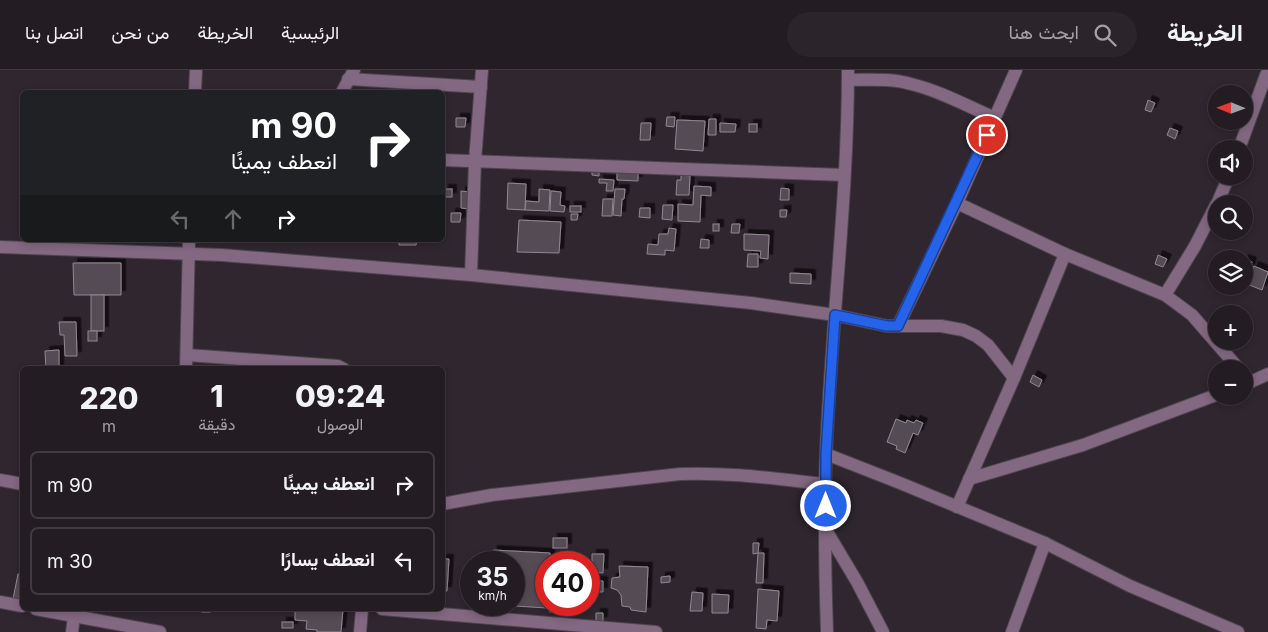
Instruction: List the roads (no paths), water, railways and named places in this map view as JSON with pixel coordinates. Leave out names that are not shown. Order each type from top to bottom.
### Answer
[{"type":"street","points":[[195,90],[196,70]]},
{"type":"street","points":[[471,275],[475,161],[482,70]]},
{"type":"street","points":[[898,326],[1016,70]]},
{"type":"street","points":[[343,90],[351,74],[481,87]]},
{"type":"street","points":[[1242,140],[1264,74]]},
{"type":"street","points":[[827,632],[825,573],[826,454],[844,175],[848,75],[872,75],[887,80],[910,83],[934,91],[994,118]]},
{"type":"street","points":[[445,160],[844,175]]},
{"type":"street","points":[[956,203],[1066,254],[1165,295],[1192,315],[1231,360]]},
{"type":"street","points":[[1165,295],[1195,246],[1208,220]]},
{"type":"street","points":[[186,366],[189,246]]},
{"type":"street","points":[[0,247],[189,246],[752,303],[835,315],[887,326],[942,326],[963,330],[976,336],[988,345],[1014,378]]},
{"type":"street","points":[[957,507],[1066,254]]},
{"type":"street","points":[[187,355],[338,366]]},
{"type":"street","points":[[1253,378],[1268,374]]},
{"type":"street","points":[[969,479],[1083,445],[1208,398]]},
{"type":"street","points":[[826,454],[1045,543],[1097,571],[1238,632]]},
{"type":"street","points":[[445,504],[502,494],[680,474],[712,473],[826,484]]},
{"type":"street","points":[[0,480],[20,484]]},
{"type":"street","points":[[826,530],[857,582],[883,632]]},
{"type":"street","points":[[1012,632],[1045,543]]},
{"type":"street","points":[[0,602],[20,606]]},
{"type":"street","points":[[62,611],[75,612],[160,632]]},
{"type":"street","points":[[360,632],[362,611]]},
{"type":"street","points":[[406,611],[656,632]]},
{"type":"street","points":[[72,632],[75,612]]}]
